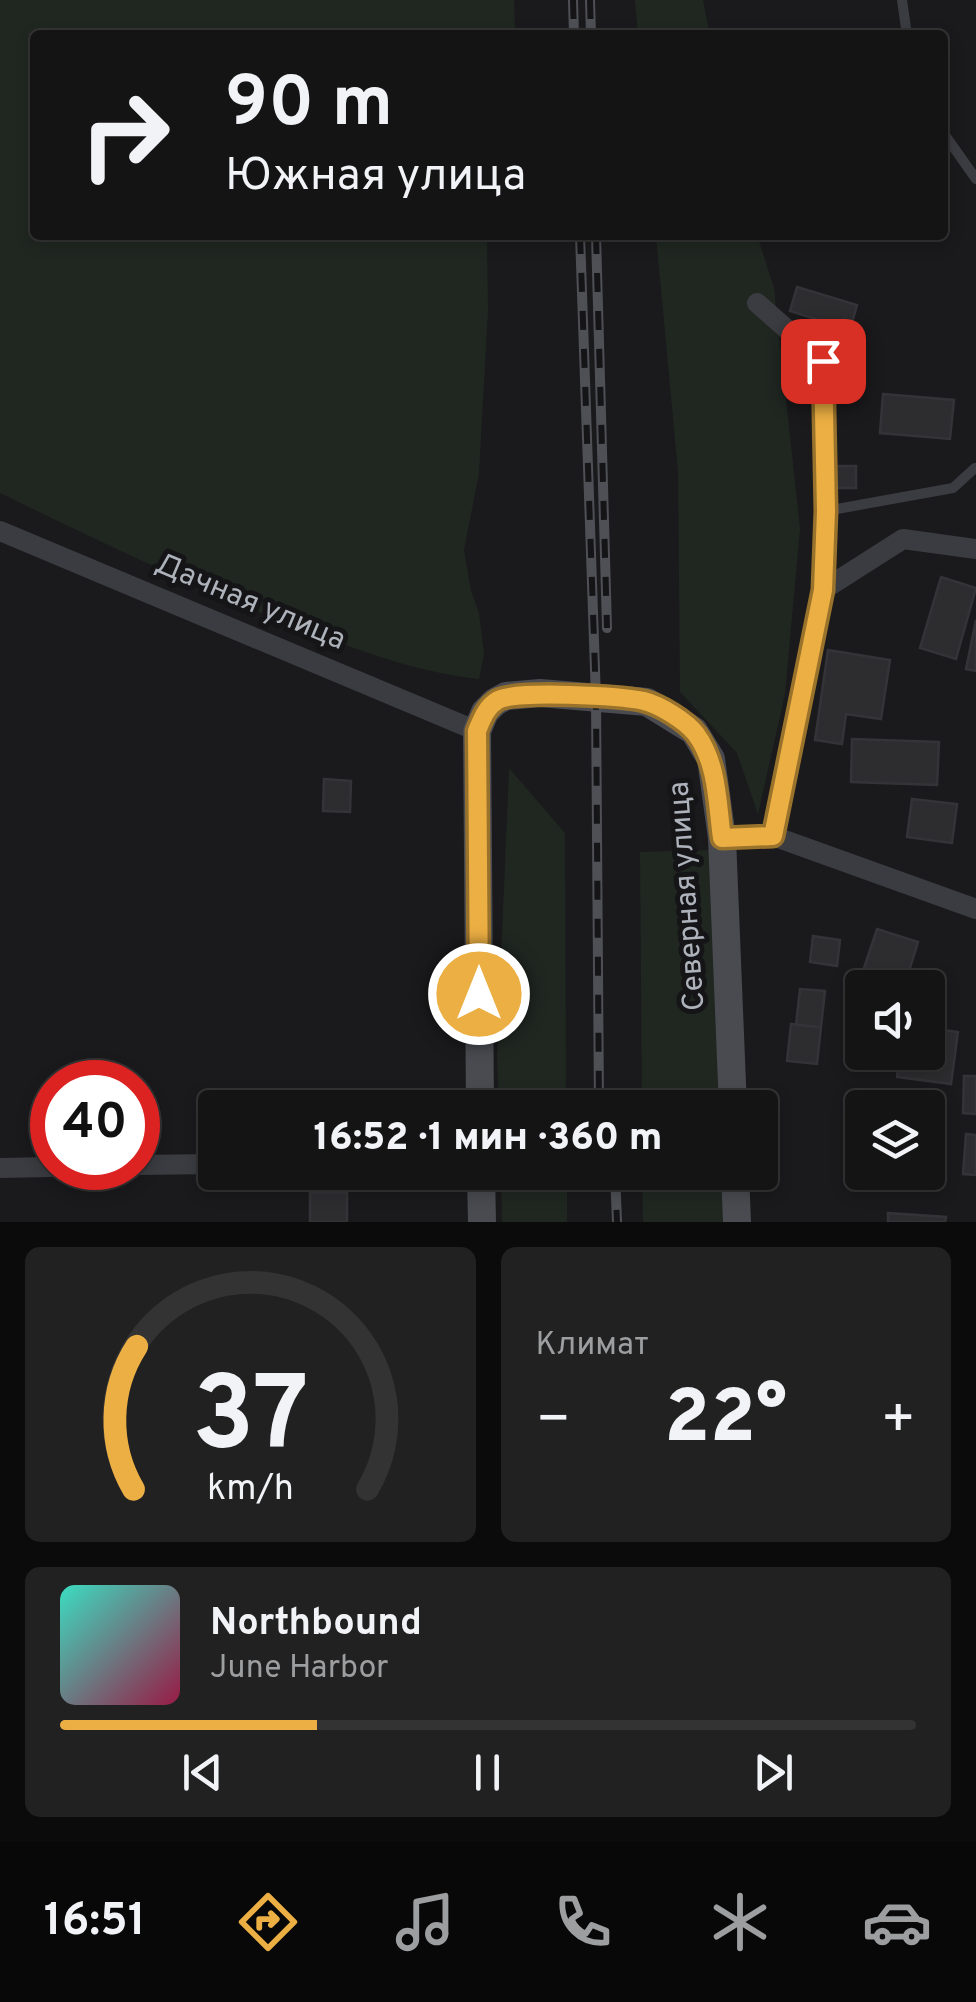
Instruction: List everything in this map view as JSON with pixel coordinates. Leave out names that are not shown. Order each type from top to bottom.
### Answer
[{"type":"street","points":[[756,303],[823,361],[823,590],[773,836]]},
{"type":"street","name":"Дачная улица","points":[[0,530],[477,731]]},
{"type":"street","points":[[823,590],[904,539],[976,549]]},
{"type":"street","name":"Северная улица","points":[[477,731],[485,712],[506,696],[540,693],[647,702],[694,731],[711,759],[722,838],[732,1090]]},
{"type":"street","points":[[477,731],[480,1090]]},
{"type":"street","points":[[722,838],[773,836],[976,909]]},
{"type":"street","points":[[160,1165],[198,1164]]},
{"type":"street","points":[[0,1168],[30,1167]]},
{"type":"street","points":[[481,1190],[482,1222]]},
{"type":"street","points":[[736,1190],[737,1222]]},
{"type":"lane","points":[[902,0],[906,30]]},
{"type":"lane","points":[[948,139],[976,178]]},
{"type":"lane","points":[[826,511],[954,488],[975,468]]},
{"type":"shaded area","points":[[0,0],[514,0],[515,30],[30,30],[30,240],[487,240],[488,310],[479,473],[464,550],[484,654],[479,679],[408,665],[295,626],[183,579],[0,493]]},
{"type":"shaded area","points":[[635,0],[703,0],[709,30],[638,30]]},
{"type":"shaded area","points":[[656,240],[759,240],[774,288],[800,529],[785,694],[758,814],[737,753],[680,692],[678,472]]},
{"type":"shaded area","points":[[509,768],[565,833],[566,1090],[498,1090]]},
{"type":"shaded area","points":[[715,850],[724,1090],[642,1090],[640,852]]},
{"type":"shaded area","points":[[501,1190],[567,1190],[567,1222],[502,1222]]},
{"type":"shaded area","points":[[642,1190],[728,1190],[729,1222],[643,1222]]},
{"type":"building","points":[[797,287],[857,305],[845,348],[817,340],[822,321],[790,311]]},
{"type":"building","points":[[883,394],[954,400],[950,439],[880,433]]},
{"type":"building","points":[[834,466],[856,466],[856,488],[833,488]]},
{"type":"building","points":[[941,577],[976,588],[956,659],[920,648]]},
{"type":"building","points":[[976,620],[976,671],[966,669]]},
{"type":"building","points":[[828,650],[890,660],[881,719],[846,714],[842,744],[815,740]]},
{"type":"building","points":[[852,739],[939,742],[937,785],[851,782]]},
{"type":"building","points":[[324,779],[351,781],[350,812],[323,811]]},
{"type":"building","points":[[912,799],[957,804],[952,843],[907,837]]},
{"type":"building","points":[[877,929],[918,942],[909,970],[863,970]]},
{"type":"building","points":[[813,936],[840,940],[837,966],[810,962]]},
{"type":"building","points":[[800,989],[825,991],[821,1027],[796,1025]]},
{"type":"building","points":[[791,1024],[821,1027],[817,1064],[787,1061]]},
{"type":"building","points":[[945,1030],[958,1032],[951,1084],[897,1077],[898,1070],[945,1070]]},
{"type":"building","points":[[964,1076],[976,1076],[976,1114],[963,1113]]},
{"type":"building","points":[[966,1134],[976,1135],[976,1175],[963,1174]]},
{"type":"building","points":[[310,1193],[347,1193],[347,1222],[310,1222]]},
{"type":"building","points":[[888,1213],[946,1217],[945,1222],[888,1222]]},
{"type":"railway","points":[[573,0],[574,30]]},
{"type":"railway","points":[[590,0],[591,30]]},
{"type":"railway","points":[[580,240],[596,699],[599,1090]]},
{"type":"railway","points":[[596,240],[607,628]]},
{"type":"railway","points":[[616,1190],[617,1222]]},
{"type":"route","points":[[479,994],[477,731],[494,702],[506,696],[540,693],[647,702],[694,731],[711,759],[722,838],[773,836],[823,590],[823,361]]}]
